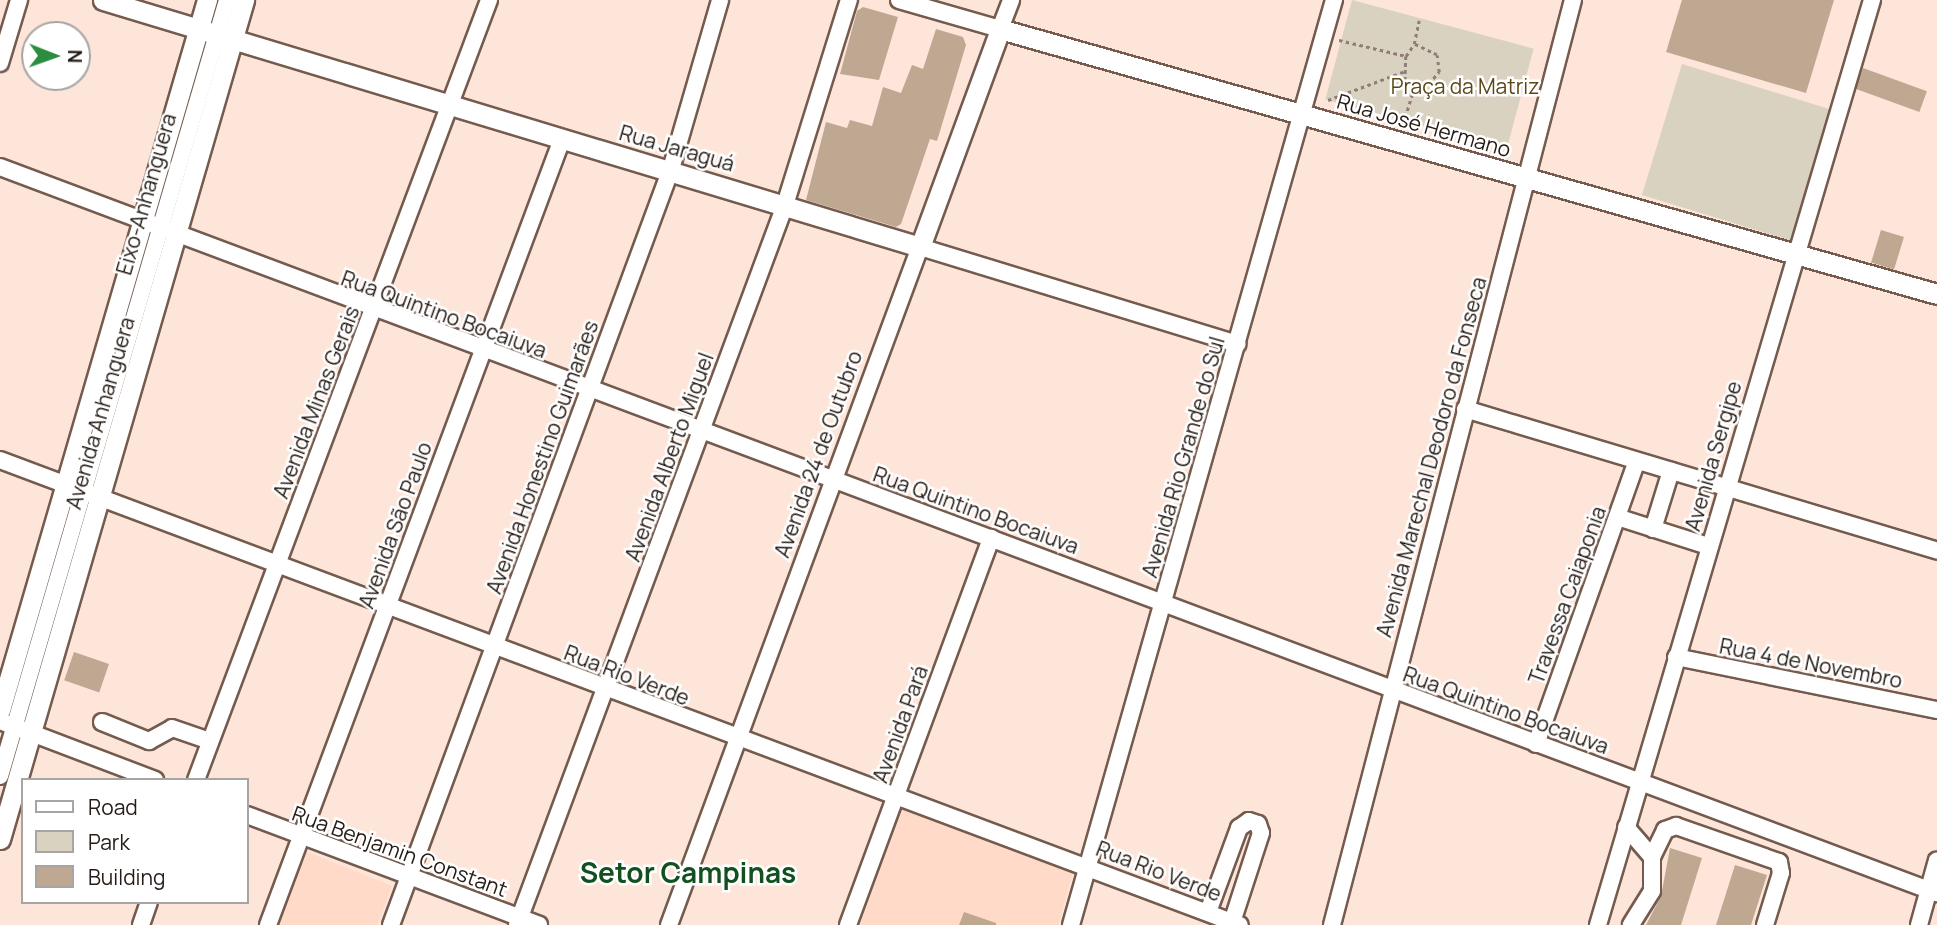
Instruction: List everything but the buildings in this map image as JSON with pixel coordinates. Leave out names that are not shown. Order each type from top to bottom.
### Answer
[{"type":"main road","name":"Rua Jaraguá","points":[[103,0],[215,31],[920,247]]},
{"type":"main road","name":"Avenida Anhanguera","points":[[0,839],[15,727],[215,31],[207,0]]},
{"type":"main road","name":"Avenida Anhanguera","points":[[0,710],[83,489],[215,31],[244,0]]},
{"type":"main road","name":"Rua José Hermano","points":[[1000,29],[1937,294]]},
{"type":"main road","name":"Avenida 24 de Outubro","points":[[920,247],[1000,29]]},
{"type":"street","points":[[0,63],[19,0]]},
{"type":"street","points":[[215,31],[219,0]]},
{"type":"street","points":[[215,31],[226,0]]},
{"type":"street","name":"Avenida Minas Gerais","points":[[197,778],[489,0]]},
{"type":"street","name":"Avenida Honestino Guimarães","points":[[391,925],[671,169],[720,0]]},
{"type":"street","name":"Avenida Alberto Miguel","points":[[518,921],[785,205],[849,0]]},
{"type":"street","name":"Rua José Hermano","points":[[899,0],[1000,29]]},
{"type":"street","name":"Avenida 24 de Outubro","points":[[1000,29],[1011,0]]},
{"type":"street","name":"Avenida Rio Grande do Sul","points":[[1071,925],[1334,0]]},
{"type":"street","name":"Avenida Marechal Deodoro da Fonseca","points":[[1332,925],[1391,690],[1573,0]]},
{"type":"street","name":"Avenida Sergipe","points":[[1598,925],[1794,253],[1872,0]]},
{"type":"street","name":"Avenida São Paulo","points":[[268,925],[562,139]]},
{"type":"street","name":"Rua Quintino Bocaiuva","points":[[0,167],[483,351],[1933,891]]},
{"type":"street","name":"Avenida 24 de Outubro","points":[[669,925],[920,247]]},
{"type":"street","name":"Rua Jaraguá","points":[[920,247],[1237,344]]},
{"type":"street","points":[[1465,410],[1937,551]]},
{"type":"street","name":"Rua Rio Verde","points":[[0,460],[83,489],[736,739],[896,794],[1236,924]]},
{"type":"street","name":"Travessa Caiaponia","points":[[1536,744],[1637,461]]},
{"type":"street","points":[[1653,529],[1671,471]]},
{"type":"street","points":[[1617,517],[1708,546]]},
{"type":"street","name":"Avenida Pará","points":[[848,925],[991,538]]},
{"type":"street","name":"Rua 4 de Novembro","points":[[1676,657],[1937,710]]},
{"type":"street","points":[[102,722],[149,741],[172,728],[210,741]]},
{"type":"street","points":[[0,776],[15,727],[150,778]]},
{"type":"street","name":"Rua Benjamin Constant","points":[[248,815],[409,876],[518,921],[538,925]]},
{"type":"street","points":[[1208,912],[1239,828],[1244,822],[1258,824],[1261,833],[1236,924]]},
{"type":"street","points":[[1631,925],[1652,891],[1652,857],[1665,830],[1676,826],[1779,862],[1781,873],[1765,925]]},
{"type":"street","points":[[1626,827],[1652,857]]},
{"type":"street","points":[[1919,925],[1933,891],[1937,860]]},
{"type":"street","points":[[141,925],[148,904]]},
{"type":"path","points":[[1414,44],[1437,55],[1439,72],[1423,89],[1405,86],[1406,56],[1414,44],[1419,21]]},
{"type":"path","points":[[1339,40],[1406,56]]},
{"type":"path","points":[[1328,100],[1405,71]]},
{"type":"path","points":[[1398,142],[1414,87]]},
{"type":"shaded area","points":[[901,809],[1074,869],[1058,925],[860,925]]},
{"type":"shaded area","points":[[307,852],[392,886],[377,925],[278,925]]},
{"type":"green space","name":"Praça da Matriz","points":[[1352,0],[1534,49],[1507,148],[1325,99]]},
{"type":"green space","points":[[1682,64],[1834,110],[1794,242],[1642,195]]},
{"type":"district","name":"Setor Campinas","points":[[688,872]]}]
